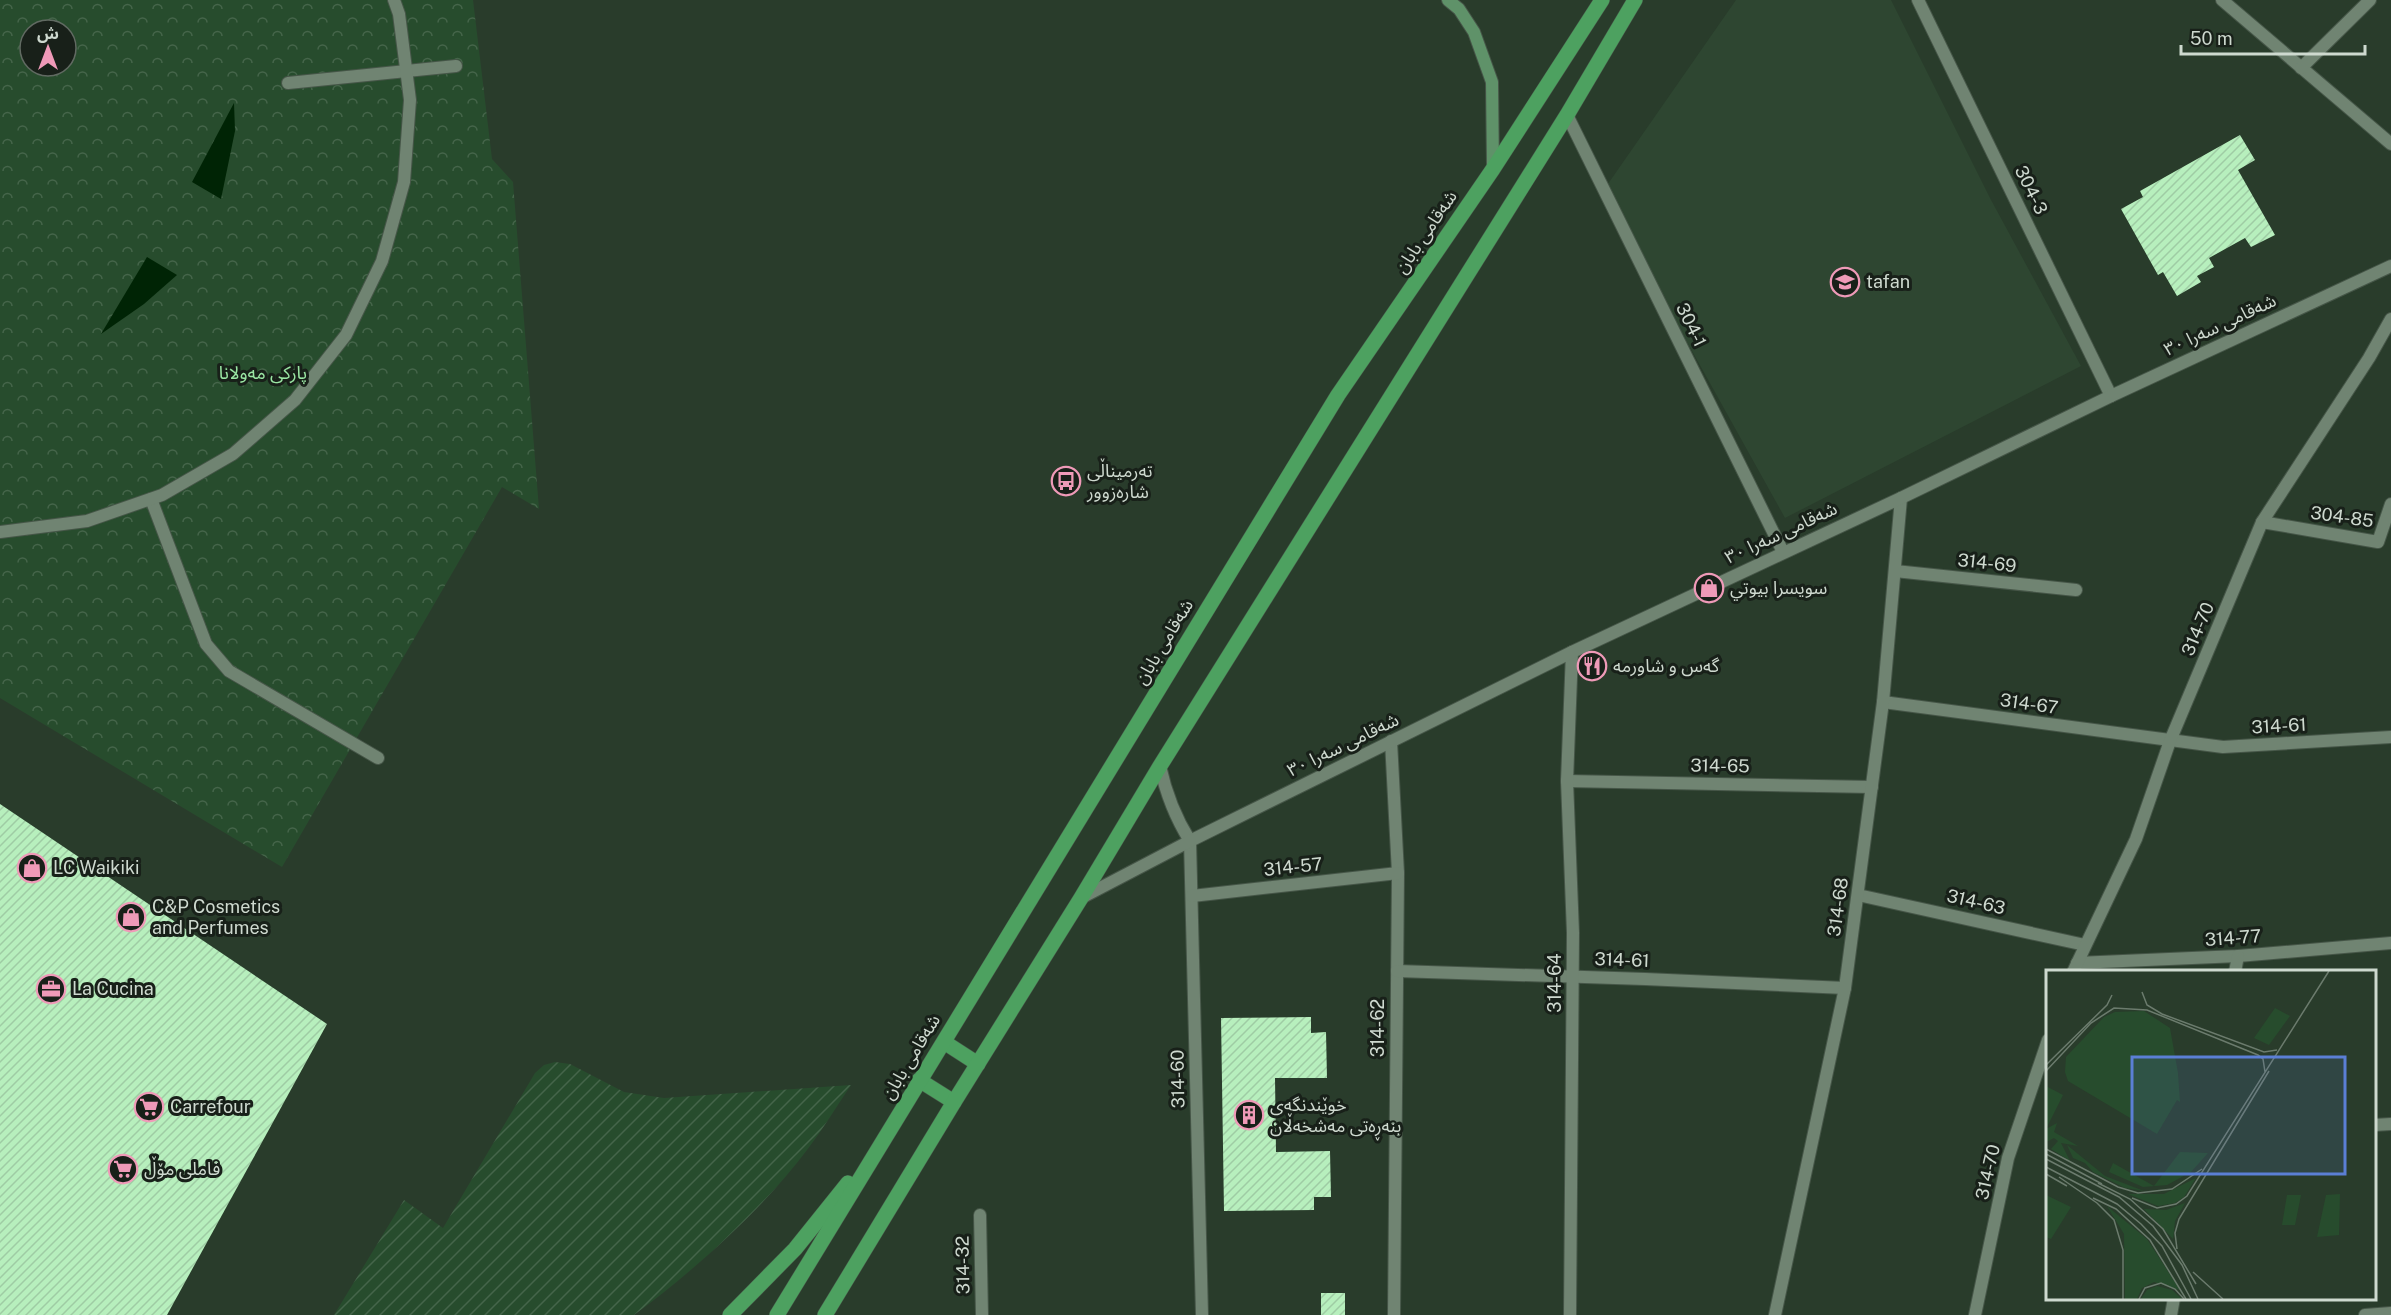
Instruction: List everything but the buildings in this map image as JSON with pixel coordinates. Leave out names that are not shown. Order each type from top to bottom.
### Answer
[{"type":"main road","points":[[1448,0],[1459,9],[1474,32],[1492,82],[1492,169]]},
{"type":"main road","name":"شەقامی بابان","points":[[777,1315],[1338,395],[1492,169],[1602,0]]},
{"type":"main road","points":[[825,1315],[1160,766],[1567,114],[1635,0]]},
{"type":"main road","points":[[944,1042],[978,1064]]},
{"type":"main road","points":[[919,1080],[954,1102]]},
{"type":"main road","points":[[729,1315],[795,1249],[886,1137]]},
{"type":"street","points":[[0,532],[87,521],[162,495],[233,454],[295,400],[346,335],[382,261],[404,182],[410,100],[399,14],[394,0]]},
{"type":"street","name":"304-3","points":[[1918,0],[2111,396]]},
{"type":"street","points":[[2222,0],[2391,144]]},
{"type":"street","points":[[2301,68],[2370,0]]},
{"type":"street","points":[[288,83],[456,66]]},
{"type":"street","name":"304-1","points":[[1567,114],[1783,552]]},
{"type":"street","name":"شەقامی سەرا ٣٠","points":[[1081,898],[1190,841],[1572,652],[2391,266]]},
{"type":"street","name":"314-70","points":[[2075,968],[2136,839],[2170,741],[2262,522],[2369,358],[2391,319]]},
{"type":"street","name":"314-68","points":[[1775,1315],[1845,988],[1883,702],[1901,498]]},
{"type":"street","points":[[152,499],[206,644],[215,657],[229,671],[378,758]]},
{"type":"street","name":"304-85","points":[[2262,522],[2378,542],[2391,504]]},
{"type":"street","points":[[2378,542],[2391,544]]},
{"type":"street","name":"314-69","points":[[1895,571],[2076,590]]},
{"type":"street","name":"314-64","points":[[1570,1315],[1573,976],[1567,781],[1572,652]]},
{"type":"street","name":"314-67","points":[[1883,702],[2170,741]]},
{"type":"street","name":"314-61","points":[[2170,741],[2223,747],[2391,737]]},
{"type":"street","name":"314-62","points":[[1391,741],[1398,873],[1394,1315]]},
{"type":"street","points":[[1160,766],[1165,793],[1190,841]]},
{"type":"street","name":"314-65","points":[[1567,781],[1872,787]]},
{"type":"street","name":"314-60","points":[[1190,841],[1202,1315]]},
{"type":"street","name":"314-57","points":[[1192,896],[1398,873]]},
{"type":"street","name":"314-63","points":[[1858,894],[2085,945]]},
{"type":"street","name":"314-77","points":[[2075,968],[2391,943]]},
{"type":"street","points":[[2235,970],[2238,956]]},
{"type":"street","name":"314-61","points":[[1397,971],[1845,988]]},
{"type":"street","name":"314-70","points":[[1975,1315],[2008,1158],[2046,1046]]},
{"type":"street","points":[[2376,1125],[2391,1124]]},
{"type":"street","name":"314-32","points":[[980,1215],[982,1315]]},
{"type":"street","points":[[2171,1315],[2174,1300]]},
{"type":"street","points":[[2365,1315],[2391,1313]]},
{"type":"shaded area","name":"tafan","points":[[1736,0],[1891,0],[1990,198],[2081,366],[1785,518],[1603,191]]},
{"type":"shaded area","points":[[234,103],[235,131],[221,199],[192,182]]},
{"type":"shaded area","points":[[147,257],[177,275],[144,304],[101,334]]},
{"type":"green space","name":"پارکی مەولانا","points":[[0,0],[473,0],[492,159],[513,182],[539,509],[502,487],[282,867],[0,698]]},
{"type":"green space","points":[[555,1062],[570,1064],[624,1092],[664,1098],[851,1085],[813,1142],[770,1195],[704,1259],[634,1315],[334,1315],[404,1200],[443,1228],[535,1073],[544,1065]]},
{"type":"place","name":"tafan","points":[[1845,282]]},
{"type":"place","name":"تەرمیناڵی شارەزوور","points":[[1066,481]]},
{"type":"place","name":"سويسرا بيوتي","points":[[1709,588]]},
{"type":"place","name":"گەس و شاورمە","points":[[1592,666]]},
{"type":"place","name":"LC Waikiki","points":[[32,868]]},
{"type":"place","name":"C&P Cosmetics and Perfumes","points":[[131,917]]},
{"type":"place","name":"La Cucina","points":[[51,989]]},
{"type":"place","name":"Carrefour","points":[[149,1107]]},
{"type":"place","name":"خوێندنگەی بنەڕەتی مەشخەڵان","points":[[1249,1115]]},
{"type":"place","name":"فاملی مۆڵ","points":[[123,1169]]}]
